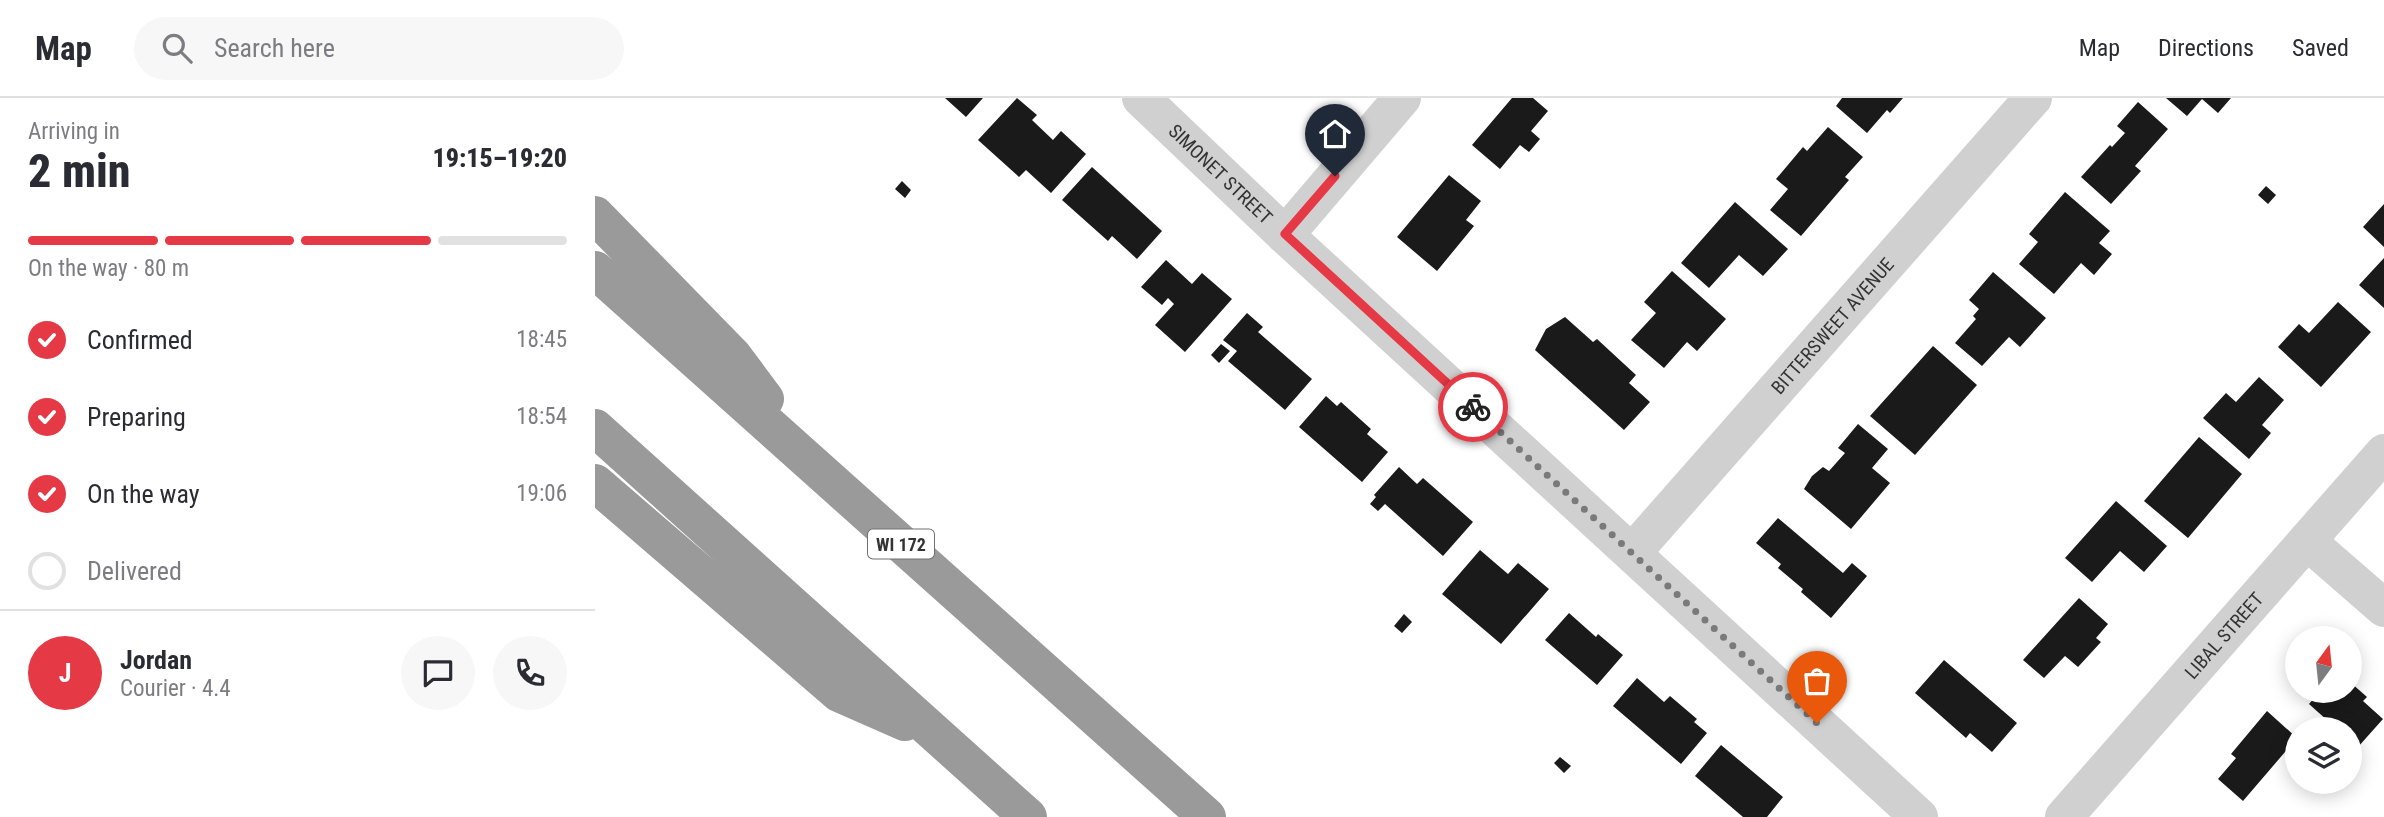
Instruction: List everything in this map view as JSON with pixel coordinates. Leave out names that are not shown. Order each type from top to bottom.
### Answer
[{"type":"highway","points":[[595,215],[733,356],[810,460]]},
{"type":"highway","name":"WI 172","points":[[595,270],[1207,817]]},
{"type":"highway","points":[[595,428],[1028,817]]},
{"type":"highway","points":[[595,483],[839,693],[936,735]]},
{"type":"street","name":"SIMONET STREET","points":[[1141,98],[1285,234],[1919,817]]},
{"type":"street","points":[[1285,234],[1402,98]]},
{"type":"street","name":"BITTERSWEET AVENUE","points":[[1632,553],[2033,98]]},
{"type":"street","name":"LIBAL STREET","points":[[2064,817],[2384,453]]},
{"type":"street","points":[[2307,541],[2384,608]]},
{"type":"building","points":[[945,98],[983,98],[966,117]]},
{"type":"building","points":[[1017,98],[1037,115],[1032,120],[1053,140],[1061,131],[1086,154],[1051,193],[1026,170],[1019,177],[978,140]]},
{"type":"building","points":[[1512,98],[1533,98],[1548,111],[1531,131],[1540,139],[1529,152],[1520,145],[1500,169],[1472,145]]},
{"type":"building","points":[[1842,98],[1903,98],[1890,113],[1887,110],[1867,133],[1836,106]]},
{"type":"building","points":[[2166,98],[2231,98],[2218,113],[2202,99],[2187,116]]},
{"type":"building","points":[[2138,102],[2168,129],[2135,166],[2141,171],[2111,204],[2081,177],[2110,145],[2112,147],[2125,133],[2117,126]]},
{"type":"building","points":[[1828,127],[1863,157],[1845,177],[1849,180],[1801,236],[1770,210],[1788,189],[1776,179],[1803,147],[1807,151]]},
{"type":"building","points":[[1092,167],[1162,231],[1137,259],[1112,236],[1108,241],[1062,200]]},
{"type":"building","points":[[1449,175],[1481,201],[1466,220],[1474,226],[1437,271],[1397,237]]},
{"type":"building","points":[[902,181],[911,190],[905,198],[895,189]]},
{"type":"building","points":[[2266,186],[2276,195],[2268,204],[2258,195]]},
{"type":"building","points":[[2065,192],[2110,231],[2099,243],[2112,254],[2094,275],[2081,263],[2054,294],[2019,264],[2038,242],[2029,234]]},
{"type":"building","points":[[1735,202],[1788,249],[1763,276],[1739,255],[1709,288],[1681,263]]},
{"type":"building","points":[[2384,204],[2384,247],[2363,227]]},
{"type":"building","points":[[2384,258],[2384,308],[2359,285]]},
{"type":"building","points":[[1166,260],[1192,284],[1202,273],[1232,299],[1185,352],[1155,325],[1174,304],[1168,298],[1162,305],[1141,287]]},
{"type":"building","points":[[1672,271],[1726,319],[1697,351],[1687,342],[1664,368],[1631,340],[1656,313],[1644,302]]},
{"type":"building","points":[[1993,272],[2046,318],[2020,347],[2009,337],[1982,366],[1955,343],[1976,319],[1973,316],[1979,309],[1969,300]]},
{"type":"building","points":[[2338,302],[2371,332],[2321,387],[2278,347],[2299,324],[2309,333]]},
{"type":"building","points":[[1247,313],[1263,327],[1258,332],[1312,379],[1285,410],[1228,361],[1237,351],[1223,340]]},
{"type":"building","points":[[1565,317],[1593,342],[1597,339],[1636,375],[1629,383],[1650,402],[1624,430],[1535,350],[1546,329]]},
{"type":"building","points":[[1221,344],[1230,351],[1219,363],[1211,355]]},
{"type":"building","points":[[1933,346],[1977,385],[1915,455],[1870,416]]},
{"type":"building","points":[[2259,377],[2284,400],[2262,425],[2271,433],[2249,459],[2203,418],[2226,393],[2236,402]]},
{"type":"building","points":[[1326,396],[1337,406],[1341,402],[1371,429],[1367,434],[1388,452],[1362,482],[1299,427]]},
{"type":"building","points":[[1858,424],[1888,449],[1872,468],[1890,483],[1851,529],[1804,489],[1812,476],[1823,467],[1829,471],[1845,453],[1838,448]]},
{"type":"building","points":[[2199,437],[2242,474],[2188,538],[2144,501]]},
{"type":"building","points":[[1399,467],[1417,484],[1423,478],[1473,522],[1443,556],[1385,504],[1378,511],[1370,504],[1376,497],[1374,495]]},
{"type":"building","points":[[2116,501],[2167,546],[2144,572],[2120,551],[2092,582],[2065,558]]},
{"type":"building","points":[[1778,518],[1843,573],[1852,563],[1867,576],[1831,618],[1778,568],[1781,564],[1756,543]]},
{"type":"building","points":[[1480,550],[1508,574],[1518,563],[1549,589],[1501,644],[1442,594]]},
{"type":"building","points":[[2079,598],[2108,624],[2096,638],[2101,642],[2078,667],[2065,656],[2044,678],[2023,660]]},
{"type":"building","points":[[1569,613],[1596,637],[1598,634],[1623,655],[1597,685],[1545,640]]},
{"type":"building","points":[[1404,614],[1412,622],[1402,633],[1394,626]]},
{"type":"building","points":[[1944,660],[2017,723],[1992,752],[1970,733],[1966,738],[1915,693]]},
{"type":"building","points":[[1637,678],[1664,702],[1670,696],[1697,719],[1694,722],[1707,733],[1681,764],[1613,706]]},
{"type":"building","points":[[2363,701],[2383,719],[2362,743],[2362,717],[2324,717],[2309,704],[2363,704]]},
{"type":"building","points":[[2267,711],[2285,727],[2285,752],[2243,801],[2218,779],[2236,758],[2231,754]]},
{"type":"building","points":[[1721,745],[1783,797],[1767,817],[1743,817],[1695,776]]},
{"type":"building","points":[[1560,757],[1571,766],[1564,773],[1554,763]]},
{"type":"way so far","points":[[1473,407],[1817,723]]},
{"type":"route","points":[[1335,176],[1285,234],[1473,407]]}]
